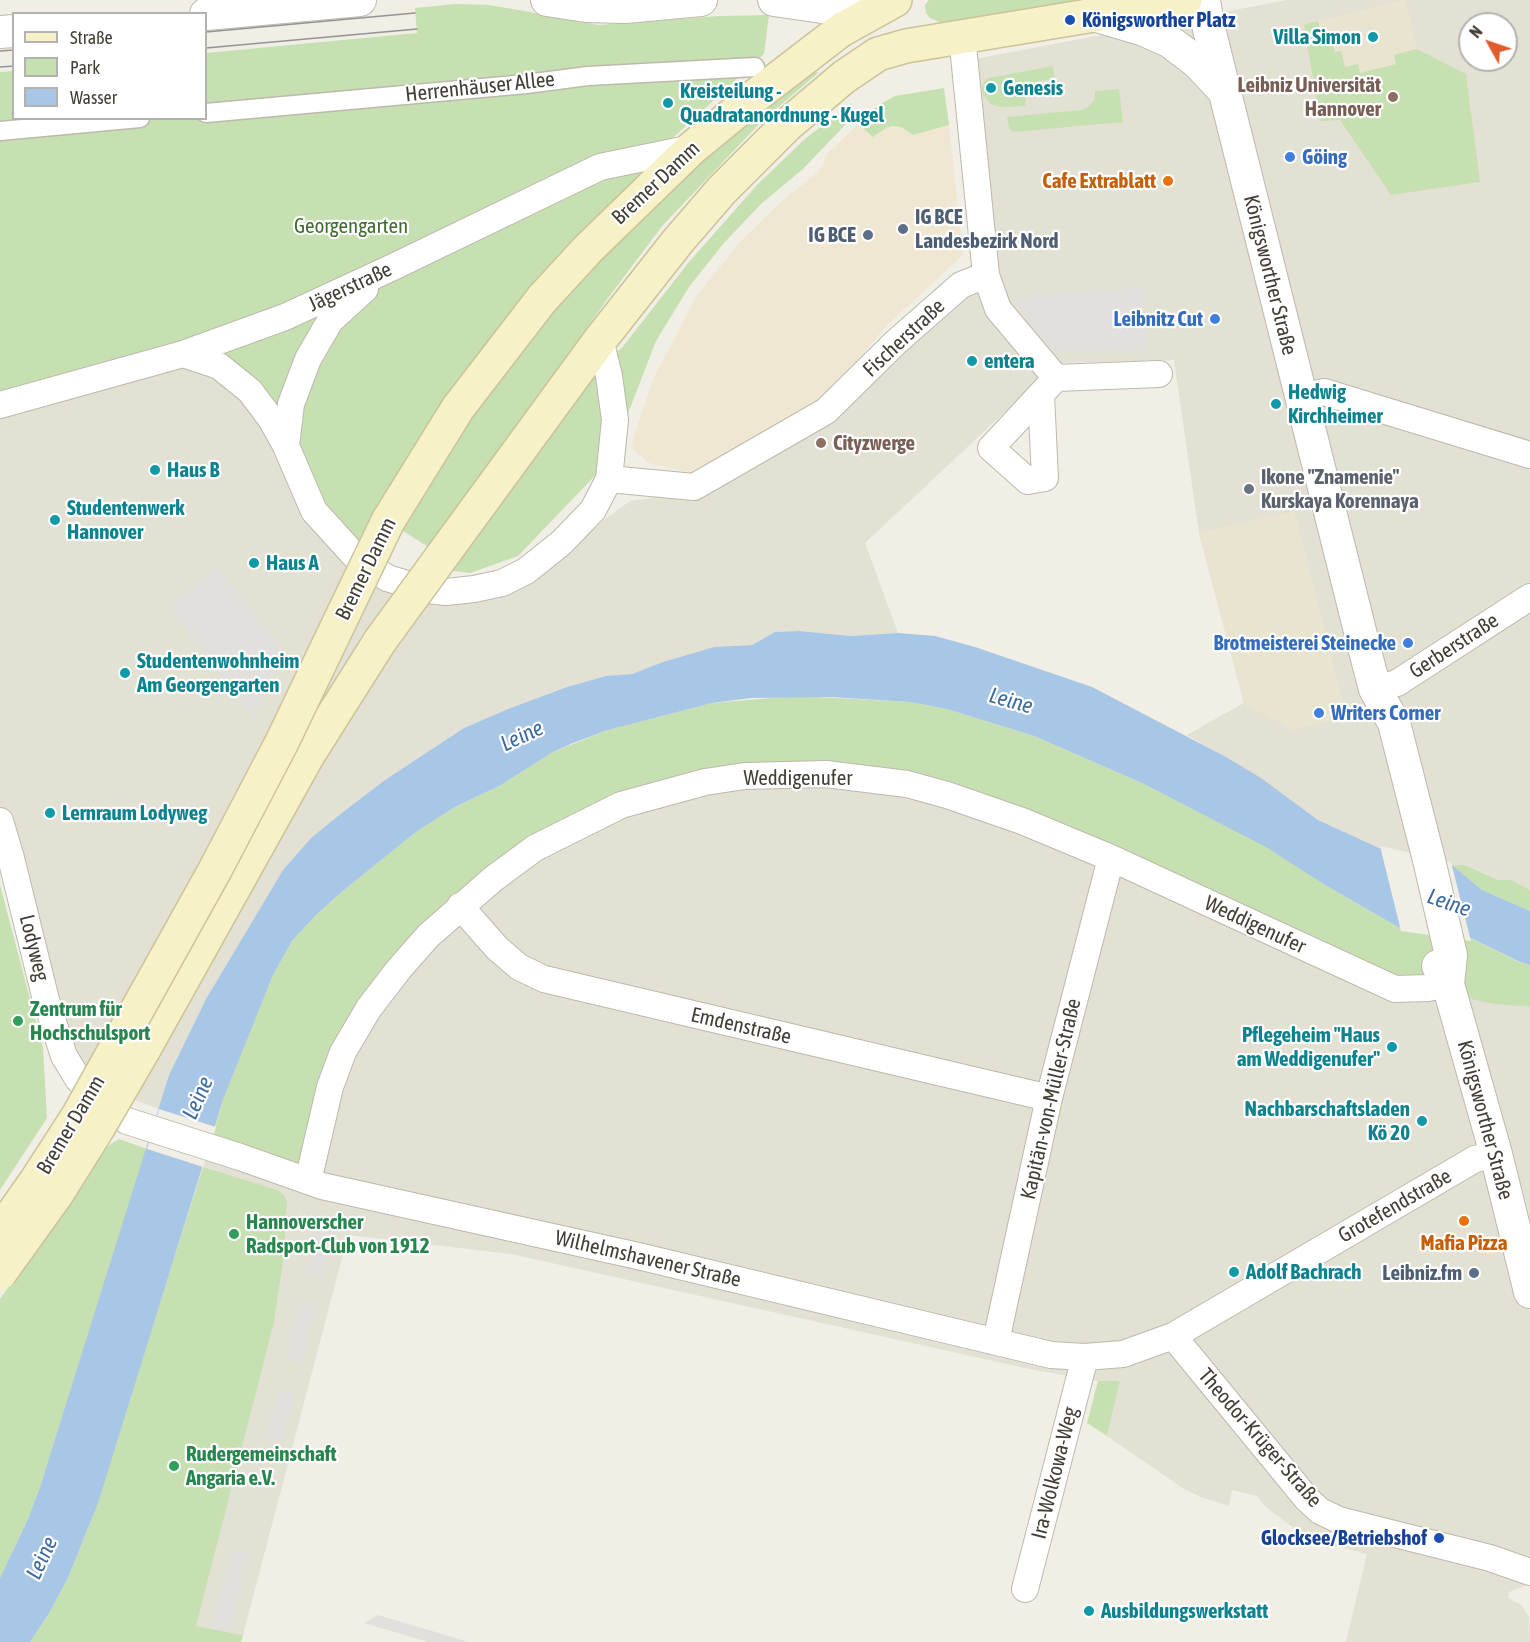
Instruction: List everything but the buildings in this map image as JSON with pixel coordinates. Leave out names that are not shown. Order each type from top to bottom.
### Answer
[{"type":"main road","points":[[952,38],[887,7],[878,54],[952,38],[1185,0]]},
{"type":"main road","name":"Bremer Damm","points":[[0,1233],[78,1116],[210,880],[282,742],[388,521],[458,408],[542,299],[635,201],[692,148],[809,53],[841,30],[887,7]]},
{"type":"main road","name":"Bremer Damm","points":[[0,1273],[56,1195],[98,1128],[308,756],[380,641],[600,340],[678,241],[722,190],[786,126],[844,77],[878,54]]},
{"type":"street","points":[[207,14],[360,0]]},
{"type":"street","points":[[558,1],[586,6],[626,7],[701,0]]},
{"type":"street","points":[[774,0],[887,7]]},
{"type":"street","name":"Königsworther Straße","points":[[1204,0],[1208,25],[1300,397],[1375,689],[1375,728],[1417,855],[1439,942],[1434,958],[1448,984],[1496,1154],[1530,1292]]},
{"type":"street","points":[[1097,16],[1144,30],[1169,41],[1198,63],[1225,92]]},
{"type":"street","points":[[952,38],[986,275],[998,309],[1048,386],[1159,374]]},
{"type":"street","name":"Herrenhäuser Allee","points":[[207,113],[525,84],[588,76],[755,67]]},
{"type":"street","points":[[0,131],[118,120]]},
{"type":"street","name":"Jägerstraße","points":[[0,405],[183,354],[285,317],[600,167],[692,148]]},
{"type":"street","points":[[286,446],[291,404],[308,358],[330,321],[350,301],[391,268]]},
{"type":"street","name":"Fischerstraße","points":[[609,479],[694,487],[826,411],[897,342],[962,285],[986,275]]},
{"type":"street","points":[[183,354],[219,366],[250,391],[271,419],[286,446],[314,511],[354,555],[387,578],[427,590],[446,592],[502,583],[526,571],[561,543],[593,510],[609,479],[615,420],[609,376],[600,340]]},
{"type":"street","points":[[1300,397],[1324,392],[1530,455]]},
{"type":"street","name":"Gerberstraße","points":[[1375,689],[1397,683],[1530,597]]},
{"type":"street","name":"Weddigenufer","points":[[308,1181],[330,1087],[343,1052],[369,1008],[399,969],[428,936],[460,906],[536,848],[621,805],[684,787],[746,776],[826,774],[907,784],[947,795],[1022,821],[1111,858],[1395,989],[1428,988],[1448,984]]},
{"type":"street","name":"Lodyweg","points":[[0,821],[46,1000],[64,1056],[78,1079],[100,1102],[128,1120]]},
{"type":"street","name":"Kapitän-von-Müller-Straße","points":[[996,1341],[1049,1098],[1111,858]]},
{"type":"street","name":"Emdenstraße","points":[[460,906],[497,948],[519,967],[544,979],[1049,1098]]},
{"type":"street","points":[[0,1255],[56,1174],[100,1102]]},
{"type":"street","name":"Wilhelmshavener Straße","points":[[128,1120],[240,1156],[321,1186],[638,1256],[1051,1355],[1085,1357],[1123,1354],[1173,1336]]},
{"type":"street","name":"Grotefendstraße","points":[[1173,1336],[1475,1160],[1496,1154]]},
{"type":"street","name":"Theodor-Krüger-Straße","points":[[1173,1336],[1307,1499],[1320,1511],[1339,1520],[1479,1555],[1530,1572]]},
{"type":"street","name":"Ira-Wolkowa-Weg","points":[[1025,1588],[1085,1357]]},
{"type":"shaded area","points":[[1287,0],[1530,0],[1530,890],[1512,880],[1498,880],[1465,865],[1452,865],[1379,848],[1318,820],[1260,778],[1187,735],[1244,703],[1199,533],[1174,360],[1057,363],[865,543],[898,633],[851,636],[799,631],[775,632],[752,645],[714,647],[632,674],[606,676],[567,687],[464,728],[385,780],[343,812],[311,838],[283,870],[206,999],[169,1075],[159,1109],[137,1101],[106,1081],[75,1056],[0,821],[0,405],[183,354],[250,391],[314,511],[423,595],[483,601],[536,580],[604,520],[630,501],[692,493],[968,289],[993,279],[975,59]]},
{"type":"shaded area","name":"Leibniz Universität Hannover","points":[[1405,0],[1417,49],[1458,70],[1458,72],[1466,74],[1480,182],[1391,195],[1340,120],[1320,121],[1304,25]]},
{"type":"shaded area","points":[[858,124],[873,136],[893,126],[901,127],[913,135],[949,125],[963,255],[888,324],[827,396],[692,473],[649,463],[631,448],[638,423],[654,377],[698,294],[740,242],[782,201],[823,166],[825,156]]},
{"type":"shaded area","points":[[1144,287],[1147,350],[1052,352],[1013,298]]},
{"type":"shaded area","points":[[1294,511],[1347,717],[1292,730],[1244,703],[1199,533]]},
{"type":"shaded area","points":[[216,567],[284,650],[254,718],[169,607]]},
{"type":"shaded area","points":[[867,779],[1494,1004],[1530,1007],[1530,1584],[1509,1592],[1508,1598],[1520,1604],[1529,1616],[1530,1642],[1346,1642],[1367,1554],[1308,1539],[1267,1508],[1257,1496],[1232,1490],[1229,1506],[1201,1497],[1184,1489],[1107,1436],[1120,1381],[1098,1381],[1034,1370],[511,1254],[348,1235],[243,1635],[196,1626],[48,1615],[68,1578],[98,1503],[210,1146],[343,1052],[493,879],[664,792]]},
{"type":"shaded area","points":[[318,1227],[335,1231],[322,1278],[305,1273]]},
{"type":"shaded area","points":[[300,1302],[316,1306],[301,1364],[285,1359]]},
{"type":"shaded area","points":[[279,1389],[295,1393],[282,1442],[266,1438]]},
{"type":"shaded area","points":[[233,1549],[250,1553],[230,1632],[211,1628]]},
{"type":"shaded area","points":[[378,1615],[469,1642],[428,1642],[364,1623]]},
{"type":"green space","points":[[929,0],[1079,0],[939,22],[930,18],[926,13],[925,5]]},
{"type":"green space","name":"Georgengarten","points":[[456,4],[488,5],[598,25],[720,16],[769,15],[764,54],[676,135],[531,290],[354,555],[271,419],[183,354],[0,405],[0,72],[12,71],[12,120],[207,120],[207,53],[417,33],[415,8]]},
{"type":"green space","name":"Leibniz Universität Hannover","points":[[1318,21],[1322,38],[1331,36],[1335,52],[1341,51],[1345,67],[1358,64],[1360,73],[1396,64],[1394,55],[1417,49],[1458,70],[1458,72],[1466,74],[1480,182],[1391,195],[1340,120],[1320,121],[1304,25]]},
{"type":"green space","points":[[810,65],[818,73],[761,122],[663,225],[608,298],[430,548],[400,529],[439,461],[553,306],[644,209]]},
{"type":"green space","points":[[1053,66],[1055,79],[1038,81],[1027,88],[1025,106],[1000,107],[991,104],[983,95],[984,81],[989,78]]},
{"type":"green space","points":[[944,88],[949,125],[913,135],[901,127],[893,126],[873,137],[858,124],[879,105],[895,96]]},
{"type":"green space","points":[[1119,89],[1123,122],[1013,132],[1009,128],[1007,117],[1082,110],[1095,99],[1095,91]]},
{"type":"green space","points":[[852,103],[846,124],[803,169],[762,203],[723,244],[689,287],[656,341],[610,460],[518,556],[470,573],[446,570],[592,365],[621,349],[689,262],[758,184],[806,138]]},
{"type":"green space","points":[[796,696],[910,702],[947,709],[1034,736],[1142,783],[1266,846],[1325,885],[1398,927],[1469,937],[1519,962],[1530,965],[1530,1007],[1494,1004],[1407,985],[907,784],[705,782],[535,848],[369,1008],[308,1181],[210,1146],[224,1097],[249,1033],[273,975],[292,941],[344,890],[416,832],[455,807],[501,785],[553,752],[608,730],[712,703]]},
{"type":"green space","points":[[1452,865],[1465,865],[1498,880],[1512,880],[1530,890],[1530,911],[1482,890]]},
{"type":"green space","name":"Zentrum für Hochschulsport","points":[[0,885],[43,1048],[47,1118],[0,1190]]},
{"type":"green space","points":[[119,1139],[147,1149],[40,1487],[28,1519],[0,1578],[0,1299],[109,1145]]},
{"type":"green space","name":"Rudergemeinschaft Angaria e.V.","points":[[203,1167],[277,1190],[284,1195],[287,1203],[283,1261],[274,1322],[196,1626],[243,1635],[241,1642],[30,1642],[68,1578],[89,1526]]},
{"type":"green space","points":[[1098,1381],[1120,1381],[1107,1436],[1087,1423]]},
{"type":"water","name":"Leine","points":[[799,631],[851,636],[898,633],[935,636],[975,647],[1092,687],[1226,757],[1261,778],[1318,820],[1379,848],[1452,865],[1482,890],[1530,911],[1530,965],[1469,937],[1398,927],[1325,885],[1266,847],[1142,783],[1034,736],[947,709],[910,702],[830,697],[751,698],[712,703],[608,730],[573,743],[553,752],[501,785],[455,807],[416,832],[344,890],[292,941],[273,975],[224,1097],[98,1503],[68,1578],[30,1642],[0,1642],[0,1578],[28,1519],[40,1487],[169,1075],[206,999],[283,870],[311,838],[343,812],[385,780],[464,728],[567,687],[606,676],[632,674],[714,647],[752,645],[775,632]]},
{"type":"pier","points":[[1380,846],[1451,862],[1471,941],[1401,931]]},
{"type":"pier","points":[[159,1109],[216,1127],[203,1167],[147,1149]]},
{"type":"tram line","points":[[207,32],[415,13]]},
{"type":"tram line","points":[[207,48],[417,29]]},
{"type":"tram line","points":[[0,51],[12,50]]},
{"type":"tram line","points":[[0,67],[12,66]]},
{"type":"place","name":"Königsworther Platz","points":[[1070,20]]},
{"type":"place","name":"Villa Simon","points":[[1373,37]]},
{"type":"place","name":"Genesis","points":[[991,88]]},
{"type":"place","name":"Leibniz Universität Hannover","points":[[1393,97]]},
{"type":"place","name":"Kreisteilung - Quadratanordnung - Kugel","points":[[668,103]]},
{"type":"place","name":"Göing","points":[[1290,157]]},
{"type":"place","name":"Cafe Extrablatt","points":[[1168,181]]},
{"type":"place","name":"IG BCE Landesbezirk Nord","points":[[903,229]]},
{"type":"place","name":"IG BCE","points":[[868,235]]},
{"type":"place","name":"Leibnitz Cut","points":[[1215,319]]},
{"type":"place","name":"entera","points":[[972,361]]},
{"type":"place","name":"Hedwig Kirchheimer","points":[[1276,404]]},
{"type":"place","name":"Cityzwerge","points":[[821,443]]},
{"type":"place","name":"Haus B","points":[[155,470]]},
{"type":"place","name":"Ikone \"Znamenie\" Kurskaya Korennaya","points":[[1249,489]]},
{"type":"place","name":"Studentenwerk Hannover","points":[[55,520]]},
{"type":"place","name":"Haus A","points":[[254,563]]},
{"type":"place","name":"Brotmeisterei Steinecke","points":[[1408,643]]},
{"type":"place","name":"Studentenwohnheim Am Georgengarten","points":[[125,673]]},
{"type":"place","name":"Writers Corner","points":[[1319,713]]},
{"type":"place","name":"Lernraum Lodyweg","points":[[50,813]]},
{"type":"place","name":"Zentrum für Hochschulsport","points":[[18,1021]]},
{"type":"place","name":"Pflegeheim \"Haus am Weddigenufer\"","points":[[1392,1047]]},
{"type":"place","name":"Nachbarschaftsladen Kö 20","points":[[1422,1121]]},
{"type":"place","name":"Mafia Pizza","points":[[1464,1221]]},
{"type":"place","name":"Hannoverscher Radsport-Club von 1912","points":[[234,1234]]},
{"type":"place","name":"Adolf Bachrach","points":[[1234,1272]]},
{"type":"place","name":"Leibniz.fm","points":[[1474,1273]]},
{"type":"place","name":"Rudergemeinschaft Angaria e.V.","points":[[174,1466]]},
{"type":"place","name":"Glocksee/Betriebshof","points":[[1439,1538]]},
{"type":"place","name":"Ausbildungswerkstatt","points":[[1089,1611]]}]
